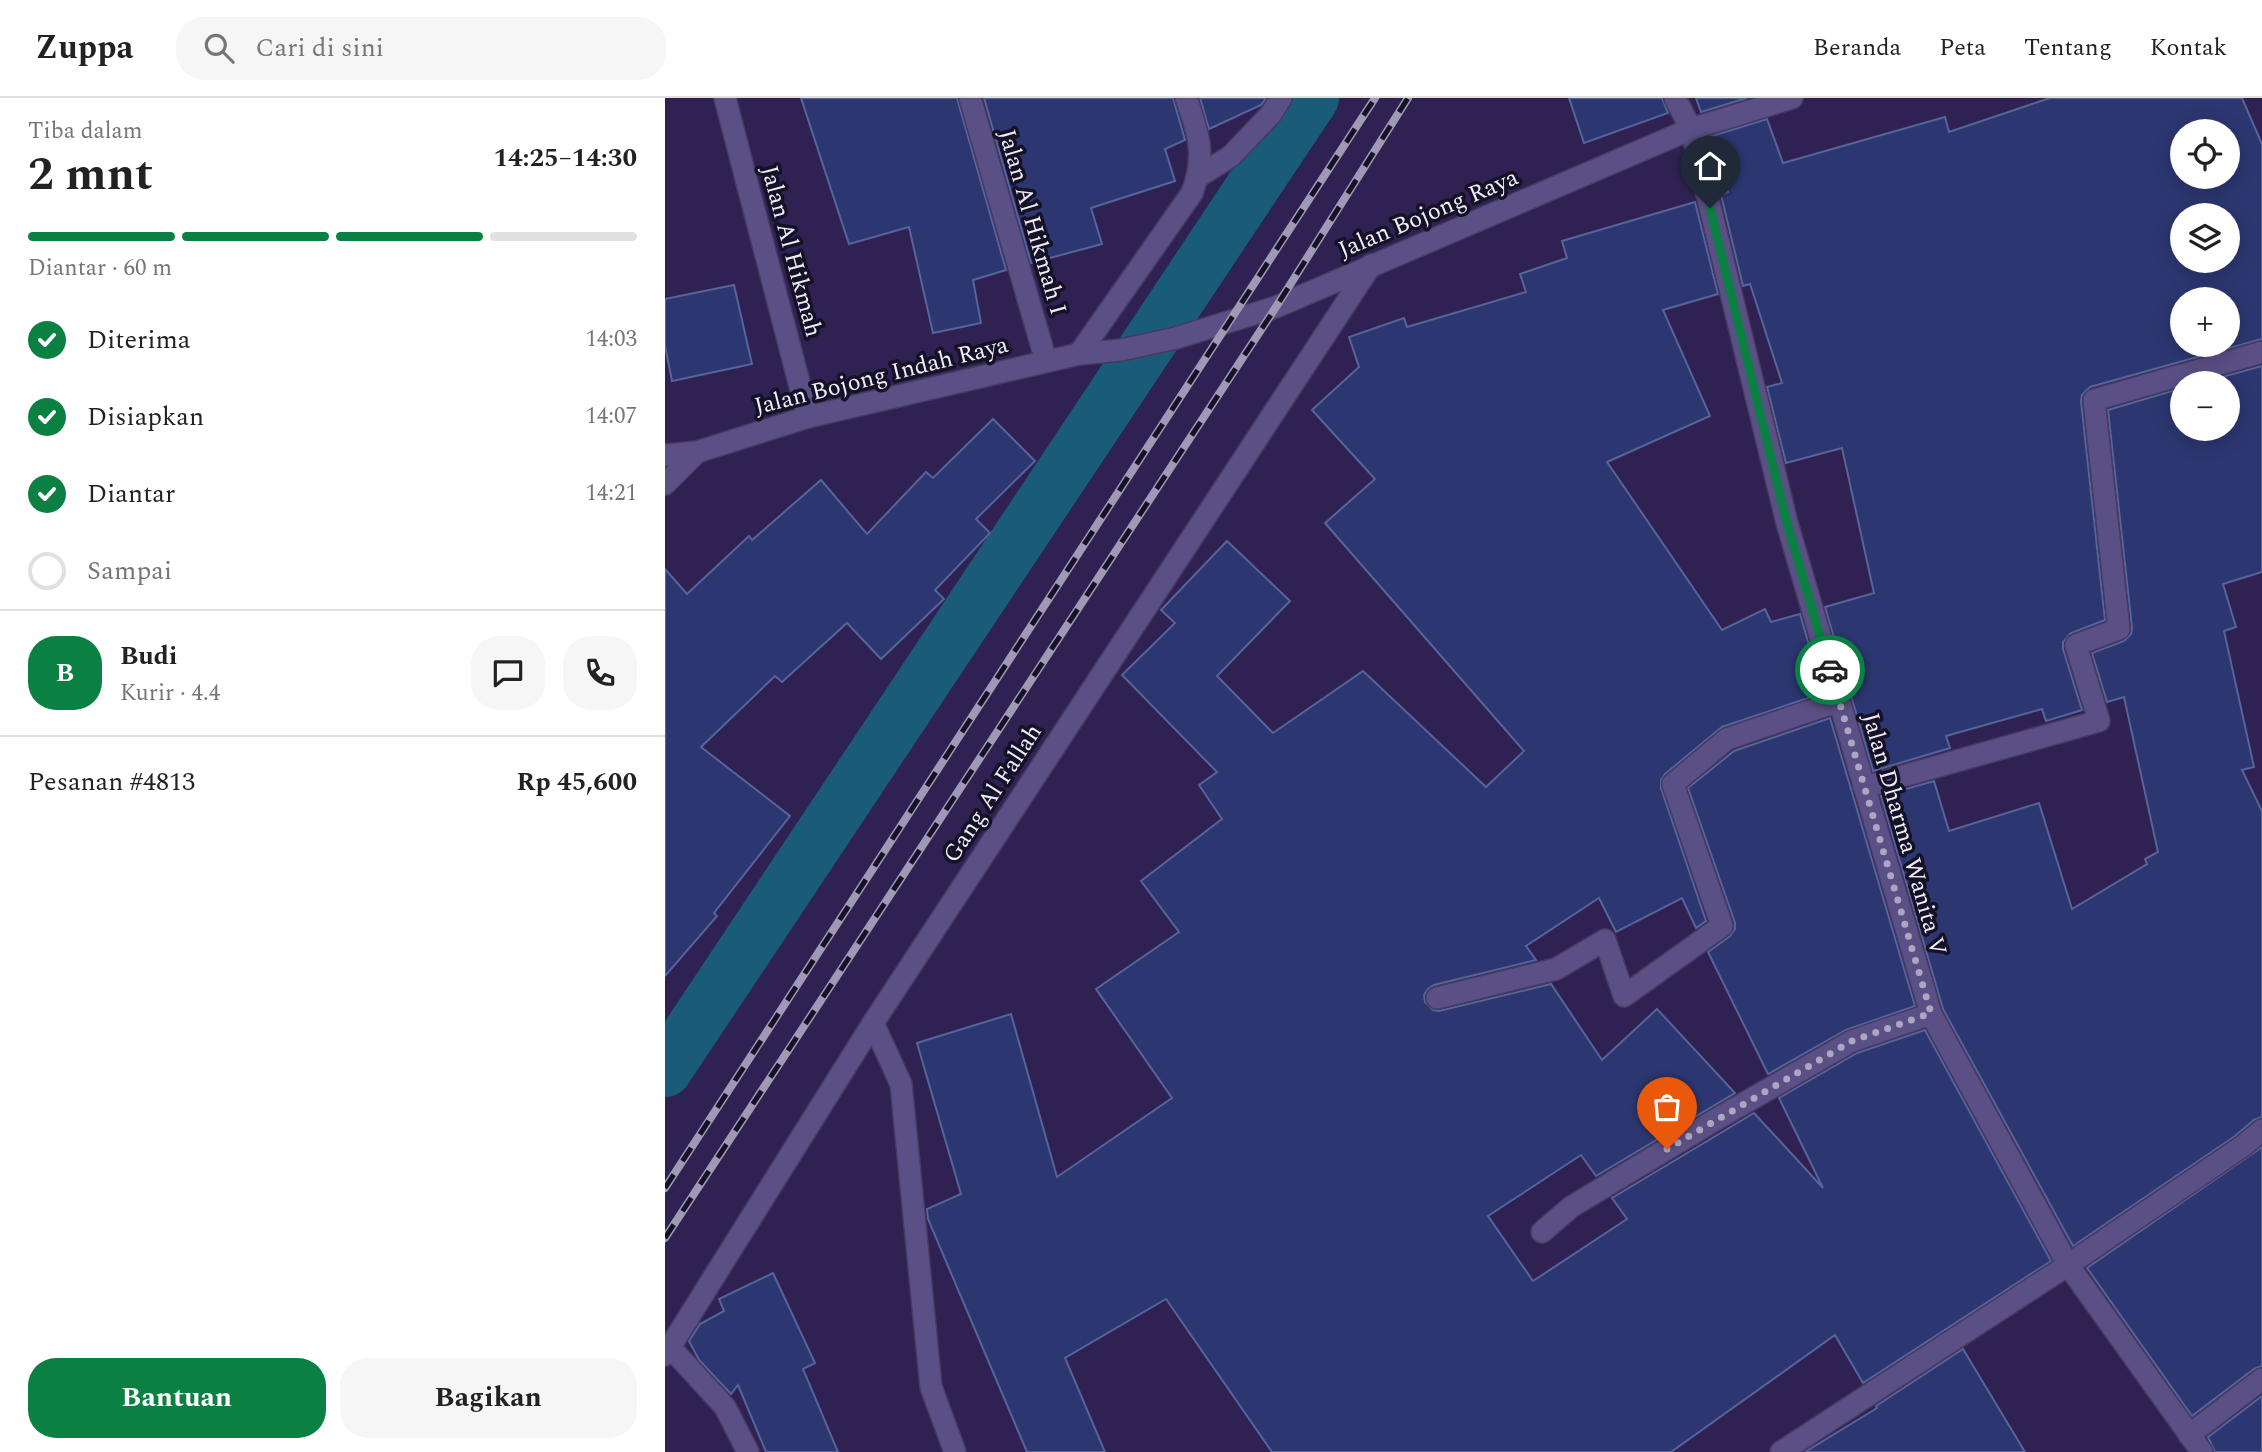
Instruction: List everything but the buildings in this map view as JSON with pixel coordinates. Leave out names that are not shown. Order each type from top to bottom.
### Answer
[{"type":"street","name":"Jalan Al Hikmah","points":[[725,98],[808,416]]},
{"type":"street","name":"Jalan Al Hikmah I","points":[[970,98],[1046,362]]},
{"type":"street","points":[[1079,354],[1192,193],[1199,176],[1201,159],[1199,135],[1186,98]]},
{"type":"street","points":[[1199,176],[1231,156],[1271,114],[1281,98]]},
{"type":"street","name":"Jalan Dharma Wanita V","points":[[1675,98],[1691,129],[1787,523],[1931,1013],[2068,1265],[2195,1443]]},
{"type":"street","name":"Jalan Bojong Raya","points":[[1079,354],[1121,350],[1177,338],[1276,307],[1691,129],[1792,98]]},
{"type":"street","name":"Gang Al Fallah","points":[[667,1351],[873,1023],[1371,265]]},
{"type":"street","points":[[1864,787],[2098,721],[2076,645],[2119,629],[2094,400],[2262,352]]},
{"type":"street","name":"Jalan Bojong Indah Raya","points":[[665,455],[697,452],[808,416],[1079,354]]},
{"type":"street","name":"Jalan Bojong Indah Raya","points":[[665,484],[697,452]]},
{"type":"street","points":[[1437,998],[1556,969],[1605,940],[1624,996],[1722,926],[1673,784],[1727,739],[1839,701]]},
{"type":"street","points":[[1542,1232],[1571,1207],[1714,1120],[1852,1041],[1931,1013]]},
{"type":"street","points":[[873,1023],[901,1084],[931,1387],[955,1452]]},
{"type":"street","points":[[1781,1452],[2068,1265],[2243,1146],[2262,1130]]},
{"type":"street","points":[[667,1351],[725,1407],[748,1452]]},
{"type":"street","points":[[2195,1443],[2262,1378]]},
{"type":"waterway","points":[[665,1070],[1312,98]]},
{"type":"railway","points":[[665,1188],[1375,98]]},
{"type":"railway","points":[[665,1238],[1276,307],[1408,98]]},
{"type":"way so far","points":[[1667,1149],[1852,1041],[1931,1013],[1830,670]]},
{"type":"route","points":[[1710,208],[1787,523],[1830,670]]}]
